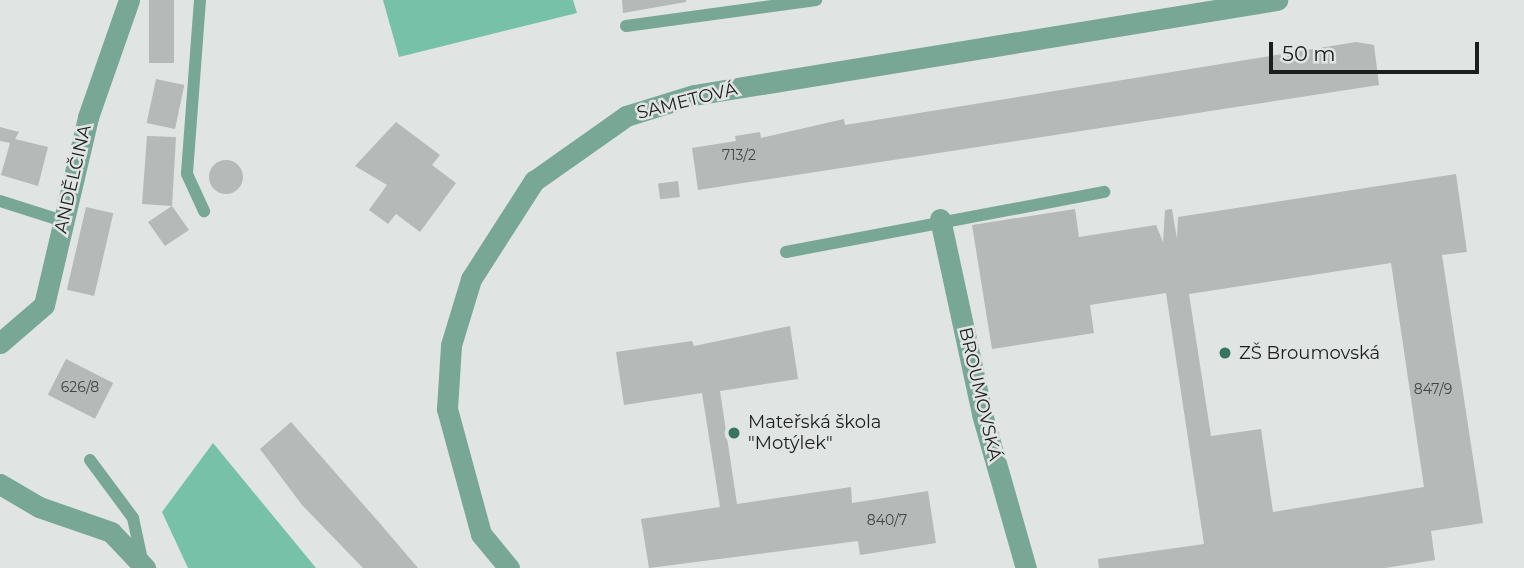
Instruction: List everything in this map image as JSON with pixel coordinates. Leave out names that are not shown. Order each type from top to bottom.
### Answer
[{"type":"street","name":"ANDĚLČINA","points":[[0,343],[44,305],[88,117],[129,0]]},
{"type":"street","name":"SAMETOVÁ","points":[[509,568],[481,534],[447,409],[451,345],[471,279],[534,181],[626,116],[694,95],[1277,0]]},
{"type":"street","name":"BROUMOVSKÁ","points":[[940,219],[982,414],[1026,568]]},
{"type":"street","points":[[0,484],[39,507],[111,532],[144,566]]},
{"type":"lane","points":[[200,0],[187,174],[204,211]]},
{"type":"lane","points":[[626,26],[816,0]]},
{"type":"lane","points":[[786,252],[940,219],[1104,192]]},
{"type":"lane","points":[[0,201],[64,221]]},
{"type":"lane","points":[[90,460],[134,518],[144,566]]},
{"type":"green space","points":[[383,0],[573,0],[577,13],[399,57]]},
{"type":"green space","points":[[213,443],[316,568],[188,568],[162,512]]},
{"type":"building","points":[[149,0],[174,0],[174,63],[149,63]]},
{"type":"building","points":[[622,0],[686,0],[686,2],[623,13]]},
{"type":"building","points":[[1356,42],[1374,45],[1379,85],[698,190],[692,148],[736,141],[735,136],[760,132],[761,138],[844,119],[845,125]]},
{"type":"building","points":[[156,79],[184,85],[175,129],[147,123]]},
{"type":"building","points":[[396,122],[440,155],[432,165],[456,183],[420,232],[396,214],[388,224],[369,210],[387,185],[355,166]]},
{"type":"building","points":[[0,127],[19,132],[15,139],[48,147],[38,186],[1,175],[10,143],[0,141]]},
{"type":"building","points":[[147,136],[176,137],[172,206],[142,204]]},
{"type":"building","points":[[226,160],[238,165],[243,177],[238,189],[226,194],[214,189],[209,177],[214,165]]},
{"type":"building","points":[[1456,174],[1467,252],[1442,255],[1483,523],[1431,531],[1435,560],[1385,568],[1099,568],[1098,559],[1204,544],[1166,293],[1090,305],[1094,333],[992,349],[972,225],[1075,209],[1079,237],[1156,225],[1163,242],[1165,210],[1172,209],[1177,239],[1178,217]],"holes":[[[1391,263],[1424,487],[1273,512],[1261,429],[1211,436],[1189,294]]]},
{"type":"building","points":[[678,181],[680,197],[660,199],[658,183]]},
{"type":"building","points":[[172,206],[189,230],[165,246],[148,222]]},
{"type":"building","points":[[86,207],[113,213],[94,296],[67,290]]},
{"type":"building","points":[[790,326],[798,379],[720,391],[737,504],[851,487],[852,503],[928,491],[936,543],[860,555],[858,541],[649,568],[641,519],[720,507],[702,393],[624,405],[616,352],[692,341],[694,346]]},
{"type":"building","points":[[66,359],[113,383],[95,419],[48,395]]},
{"type":"building","points":[[291,422],[418,568],[363,568],[302,505],[260,449]]},
{"type":"place","name":"ZŠ Broumovská","points":[[1225,353]]},
{"type":"place","name":"Mateřská škola \"Motýlek\"","points":[[734,433]]}]
